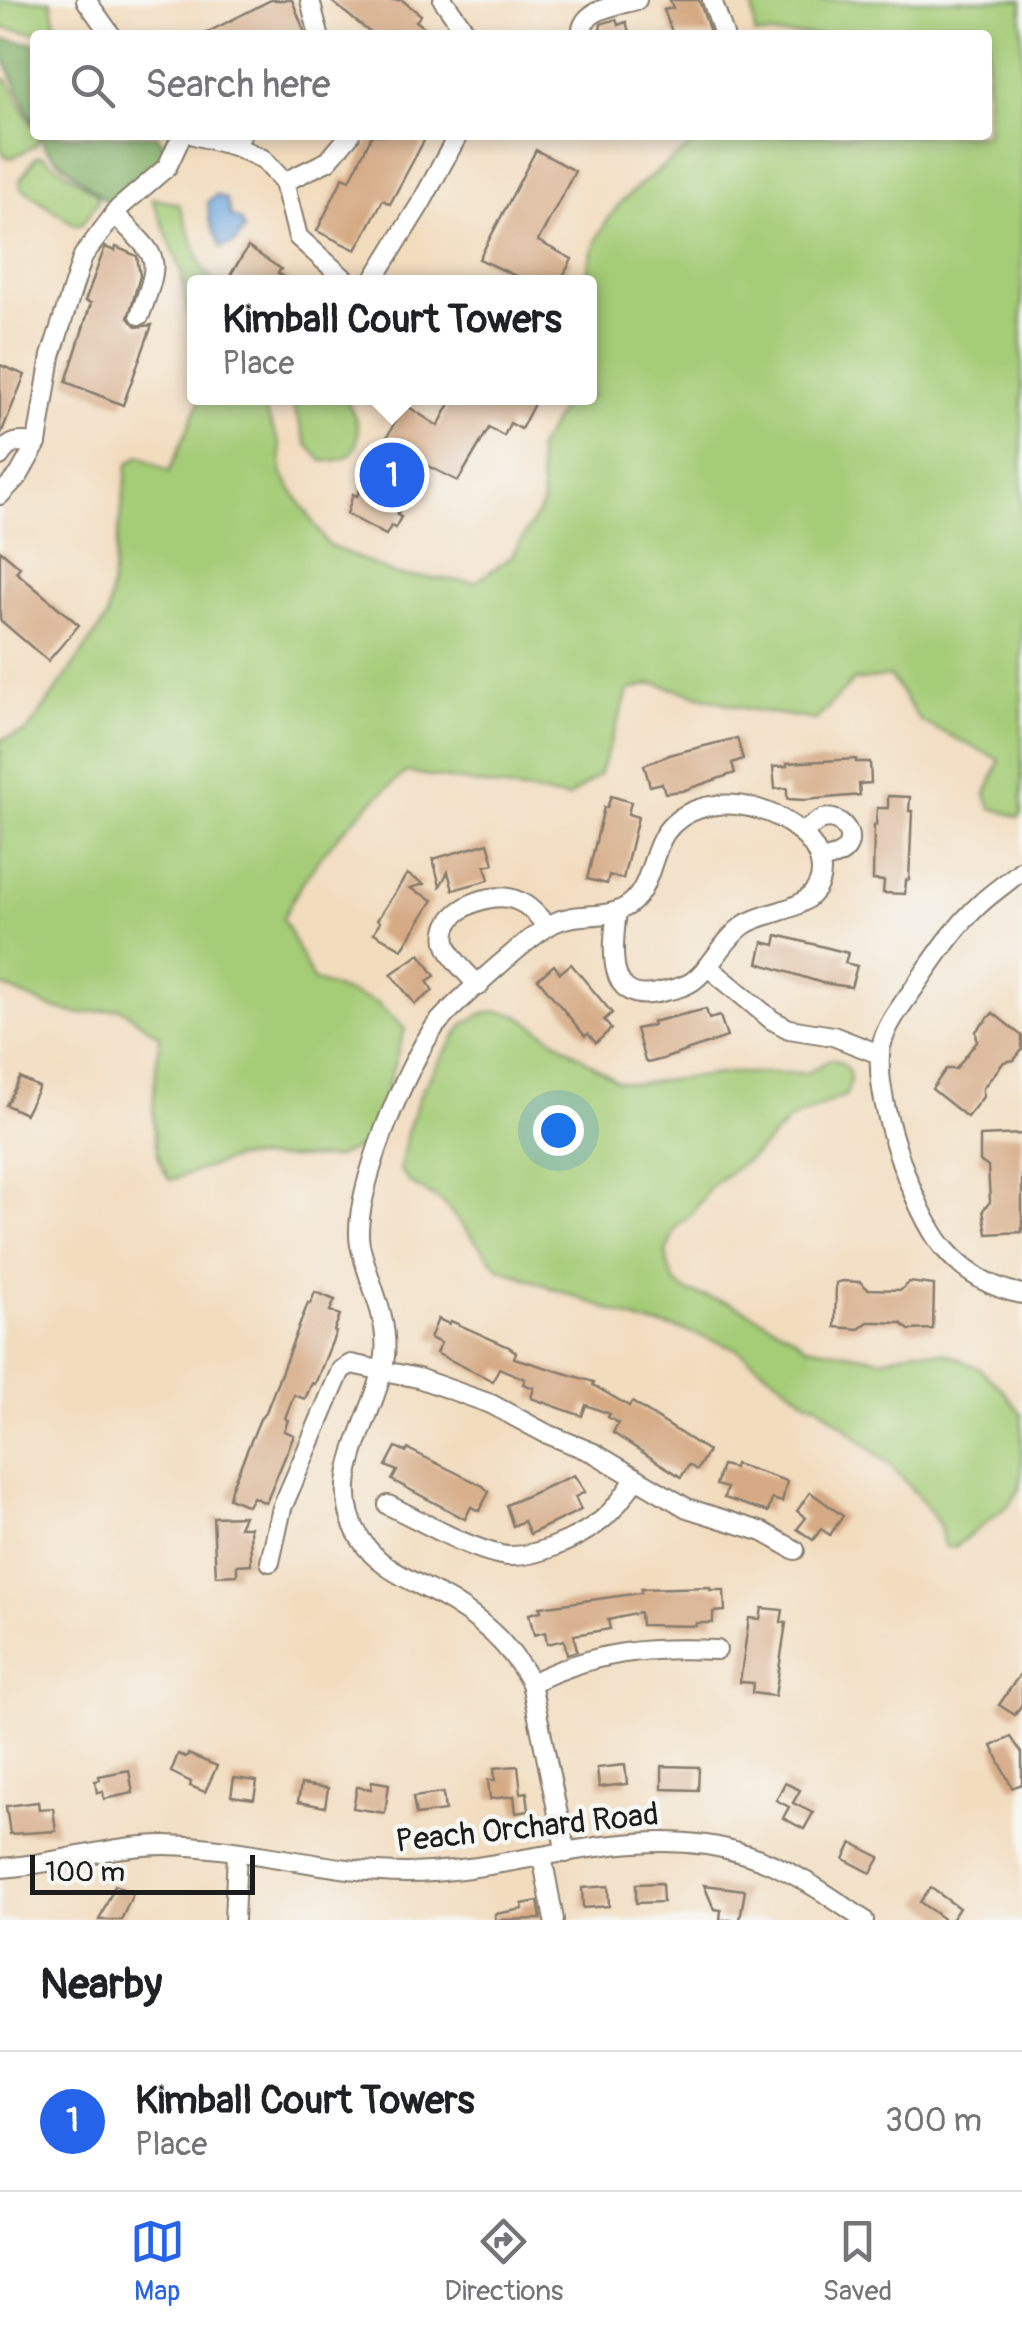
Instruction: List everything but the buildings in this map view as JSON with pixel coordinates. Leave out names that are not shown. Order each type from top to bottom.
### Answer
[{"type":"street","points":[[86,0],[107,30]]},
{"type":"street","points":[[310,0],[317,30]]},
{"type":"street","points":[[443,0],[464,30]]},
{"type":"street","points":[[581,30],[588,16],[637,0]]},
{"type":"street","points":[[712,0],[722,30]]},
{"type":"street","points":[[3,485],[26,465],[37,443],[49,367],[67,300],[86,250],[114,213],[166,168],[180,140]]},
{"type":"street","points":[[284,182],[328,161],[346,140]]},
{"type":"street","points":[[376,275],[455,140]]},
{"type":"street","points":[[239,141],[284,182],[298,238],[340,275]]},
{"type":"street","points":[[114,213],[155,262],[154,277],[140,315]]},
{"type":"street","points":[[0,456],[16,441],[37,443]]},
{"type":"street","points":[[566,1853],[531,1683],[510,1650],[486,1626],[442,1596],[386,1567],[354,1529],[346,1480],[382,1371],[384,1326],[359,1235],[366,1182],[377,1150],[427,1039],[442,1018],[547,926],[579,914],[617,911],[638,895],[663,836],[684,817],[718,806],[750,805],[772,813],[802,834],[820,860],[820,880],[810,897],[747,923],[686,985],[645,995],[635,993],[622,982],[614,967],[617,911]]},
{"type":"street","points":[[802,834],[826,818],[846,828],[846,849],[820,860]]},
{"type":"street","points":[[1022,870],[983,901],[958,928],[894,1017],[879,1054],[883,1097],[894,1140],[931,1228],[942,1246],[973,1275],[1022,1294]]},
{"type":"street","points":[[479,986],[447,944],[447,929],[460,912],[482,900],[508,898],[529,907],[547,926]]},
{"type":"street","points":[[707,966],[772,1020],[790,1029],[833,1036],[879,1054]]},
{"type":"street","points":[[270,1562],[282,1508],[345,1365],[439,1384],[490,1404],[545,1434],[594,1453],[698,1513],[756,1530],[795,1550]]},
{"type":"street","points":[[388,1505],[482,1548],[516,1556],[562,1542],[597,1523],[614,1508],[636,1478]]},
{"type":"street","points":[[531,1683],[569,1666],[625,1650],[717,1650]]},
{"type":"street","name":"Peach Orchard Road","points":[[0,1868],[152,1846],[404,1872],[450,1870],[664,1842],[712,1846],[782,1868],[861,1919]]},
{"type":"street","points":[[234,1920],[237,1852]]},
{"type":"street","points":[[542,1856],[554,1920]]},
{"type":"green space","points":[[0,0],[51,0],[57,30],[0,28]]},
{"type":"green space","points":[[758,0],[1022,0],[1022,814],[1019,817],[991,808],[986,794],[1000,760],[920,721],[890,676],[853,681],[816,720],[747,709],[654,683],[629,690],[599,775],[567,798],[406,772],[336,839],[307,876],[283,919],[313,980],[377,1003],[405,1029],[379,1113],[359,1147],[334,1158],[235,1158],[170,1180],[162,1165],[154,1130],[160,1036],[120,1008],[78,1014],[49,1007],[0,985],[0,740],[27,732],[107,618],[128,464],[140,455],[169,472],[198,405],[262,405],[280,444],[282,474],[327,544],[396,575],[475,582],[511,557],[543,505],[537,450],[563,405],[597,405],[597,275],[587,275],[591,256],[612,213],[645,180],[699,140],[992,140],[992,30],[755,30],[753,5]]},
{"type":"green space","points":[[0,39],[30,42],[30,115],[0,50]]},
{"type":"green space","points":[[0,78],[8,80],[30,121],[30,140],[38,140],[12,158],[5,156],[0,146]]},
{"type":"green space","points":[[42,140],[161,140],[168,150],[110,204],[46,149]]},
{"type":"green space","points":[[43,156],[97,194],[98,201],[82,224],[75,225],[21,187],[20,180],[36,157]]},
{"type":"green space","points":[[152,198],[179,204],[208,275],[187,275],[187,309],[181,270]]},
{"type":"green space","points":[[293,405],[349,405],[358,431],[348,456],[322,461],[307,444]]},
{"type":"green space","points":[[497,1011],[518,1015],[617,1081],[635,1084],[729,1073],[807,1073],[831,1059],[843,1064],[850,1077],[846,1095],[791,1119],[755,1154],[711,1186],[691,1215],[677,1226],[666,1252],[669,1268],[675,1283],[688,1292],[731,1303],[806,1346],[881,1359],[917,1350],[946,1353],[979,1368],[1022,1415],[1022,1475],[1011,1503],[955,1547],[944,1547],[940,1526],[892,1467],[817,1404],[735,1348],[681,1329],[645,1323],[499,1268],[441,1201],[410,1183],[400,1170],[421,1092],[464,1024]]},
{"type":"water","points":[[216,195],[226,199],[231,216],[241,221],[244,230],[235,243],[221,248],[209,219],[208,201]]},
{"type":"place","name":"Kimball Court Towers","points":[[392,475]]}]
